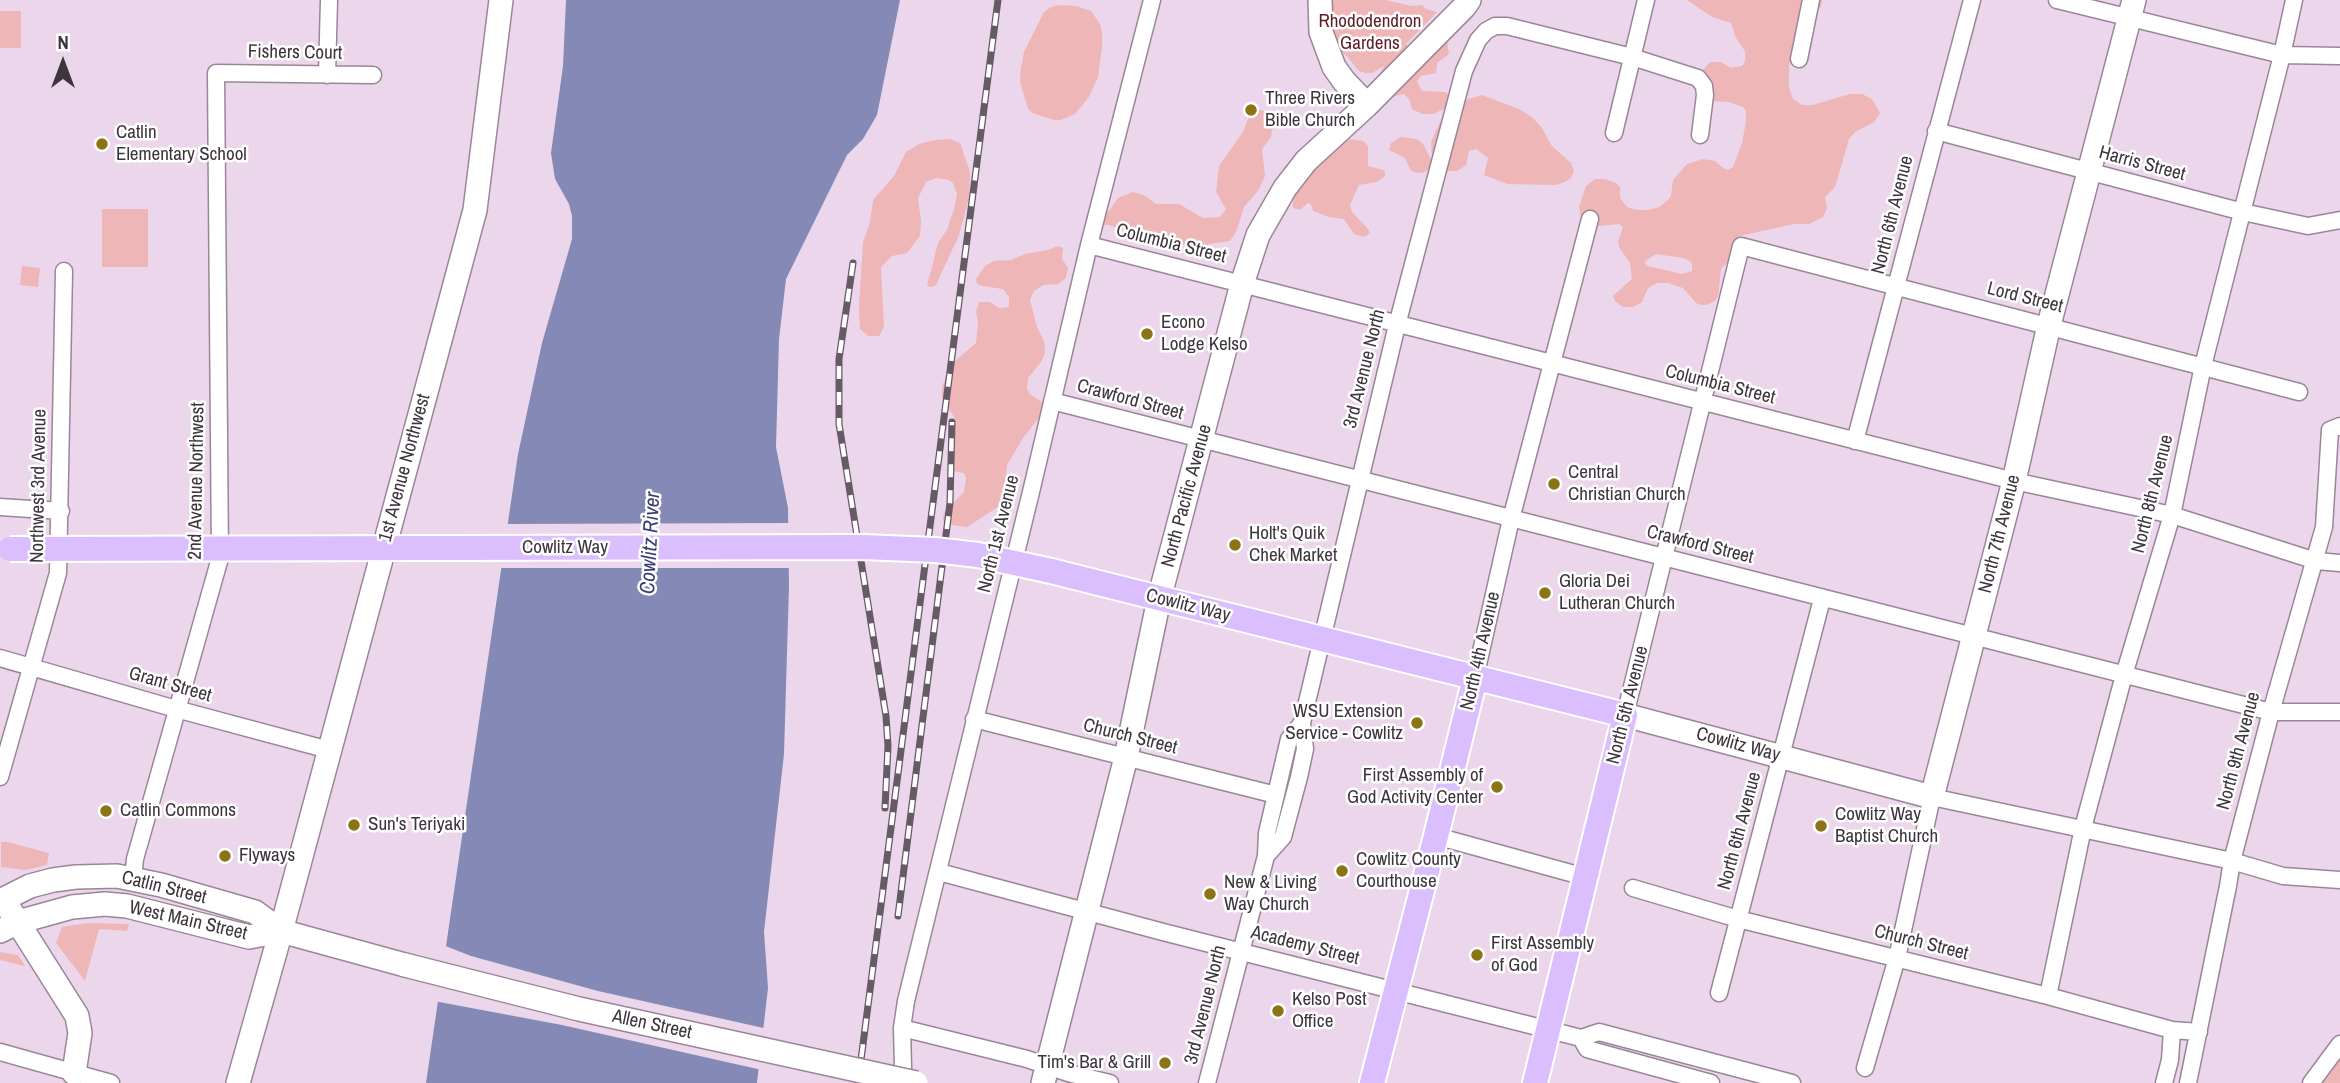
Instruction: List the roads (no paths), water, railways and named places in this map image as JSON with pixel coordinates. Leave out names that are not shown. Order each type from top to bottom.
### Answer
[{"type":"main road","name":"Cowlitz Way","points":[[5,549],[863,547],[956,553],[1051,571],[1625,715]]},
{"type":"main road","name":"North 4th Avenue","points":[[1372,1083],[1475,678]]},
{"type":"main road","name":"North 5th Avenue","points":[[1535,1083],[1625,715]]},
{"type":"street","points":[[327,75],[329,0]]},
{"type":"street","name":"1st Avenue Northwest","points":[[238,1083],[475,210],[501,0]]},
{"type":"street","name":"North 1st Avenue","points":[[906,1082],[902,1028],[906,1001],[1089,245],[1152,0]]},
{"type":"street","points":[[1320,0],[1321,32],[1335,67],[1344,81],[1367,104]]},
{"type":"street","name":"North Pacific Avenue","points":[[1045,1074],[1126,757],[1159,599],[1242,284],[1258,235],[1285,188],[1306,161],[1367,104],[1468,0]]},
{"type":"street","points":[[1614,133],[1646,0]]},
{"type":"street","points":[[1798,59],[1811,0]]},
{"type":"street","name":"North 6th Avenue","points":[[1856,440],[1972,0]]},
{"type":"street","points":[[2057,0],[2131,9],[2283,55],[2340,56]]},
{"type":"street","name":"North 8th Avenue","points":[[2048,996],[2083,828],[2124,675],[2172,515],[2203,366],[2244,212],[2294,0]]},
{"type":"street","name":"North 7th Avenue","points":[[1865,1068],[1896,958],[1932,797],[2014,481],[2049,325],[2131,9]]},
{"type":"street","name":"3rd Avenue North","points":[[1266,856],[1283,837],[1293,801],[1305,749],[1302,723],[1397,325],[1464,71],[1478,40],[1495,26],[1507,26],[1632,57]]},
{"type":"street","points":[[1632,57],[1698,78],[1704,86],[1705,95],[1700,135]]},
{"type":"street","name":"Fishers Court","points":[[216,73],[373,75]]},
{"type":"street","name":"2nd Avenue Northwest","points":[[133,878],[135,859],[220,558],[216,73]]},
{"type":"street","name":"Harris Street","points":[[1936,131],[2244,212],[2308,226],[2340,220]]},
{"type":"street","name":"North 4th Avenue","points":[[1475,678],[1511,519],[1590,219]]},
{"type":"street","name":"Columbia Street","points":[[1089,245],[2014,481],[2172,515],[2316,561],[2340,563]]},
{"type":"street","name":"Lord Street","points":[[1741,246],[2299,391]]},
{"type":"street","name":"North 5th Avenue","points":[[1625,715],[1741,246]]},
{"type":"street","name":"Northwest 3rd Avenue","points":[[0,778],[58,573],[64,271]]},
{"type":"street","name":"Crawford Street","points":[[1052,401],[2271,712],[2340,712]]},
{"type":"street","name":"North 9th Avenue","points":[[2188,1083],[2232,861],[2324,527],[2335,428]]},
{"type":"street","points":[[0,507],[61,511]]},
{"type":"street","name":"North 6th Avenue","points":[[1718,993],[1822,599]]},
{"type":"street","name":"Grant Street","points":[[0,658],[329,750]]},
{"type":"street","name":"Cowlitz Way","points":[[1625,715],[1932,797],[2232,861],[2283,876],[2340,880]]},
{"type":"street","name":"Church Street","points":[[974,719],[1276,795]]},
{"type":"street","name":"3rd Avenue North","points":[[1207,1083],[1266,856],[1267,833],[1289,739],[1302,723]]},
{"type":"street","points":[[1436,836],[1585,877]]},
{"type":"street","name":"Academy Street","points":[[939,872],[1581,1038],[1599,1032],[1791,1083]]},
{"type":"street","name":"Catlin Street","points":[[1,898],[30,886],[65,878],[133,878],[255,912],[281,931]]},
{"type":"street","name":"Church Street","points":[[1633,888],[1738,919],[2048,996],[2172,1030],[2199,1032]]},
{"type":"street","points":[[1,898],[9,927],[77,1016],[80,1033],[73,1078]]},
{"type":"street","name":"West Main Street","points":[[9,927],[72,907],[105,904],[149,911],[249,937],[281,931],[397,963]]},
{"type":"street","name":"Allen Street","points":[[397,963],[579,1009],[906,1082]]},
{"type":"street","points":[[902,1028],[1045,1074],[1110,1083]]},
{"type":"street","points":[[2164,1083],[2170,1060],[2172,1030]]},
{"type":"street","name":"Academy Street","points":[[1581,1038],[1587,1049],[1703,1082]]},
{"type":"street","points":[[2311,1083],[2340,1044]]},
{"type":"street","points":[[0,1052],[73,1078],[111,1083]]},
{"type":"water","name":"Cowlitz River","points":[[566,0],[900,0],[877,115],[863,139],[847,155],[786,279],[779,339],[776,447],[788,508],[789,586],[784,754],[764,932],[768,988],[757,1083],[426,1083],[518,454],[542,343],[572,239],[572,216],[569,204],[555,179],[551,153],[563,66]]},
{"type":"railway","points":[[858,1083],[998,0]]},
{"type":"railway","points":[[853,263],[839,359],[839,424],[886,716],[888,746],[885,808]]},
{"type":"railway","points":[[898,916],[950,503],[952,422]]},
{"type":"place","name":"Three Rivers Bible Church","points":[[1251,110]]},
{"type":"place","name":"Catlin Elementary School","points":[[102,144]]},
{"type":"place","name":"Econo Lodge Kelso","points":[[1147,334]]},
{"type":"place","name":"Central Christian Church","points":[[1554,484]]},
{"type":"place","name":"Holt's Quik Chek Market","points":[[1235,545]]},
{"type":"place","name":"Gloria Dei Lutheran Church","points":[[1545,593]]},
{"type":"place","name":"WSU Extension Service - Cowlitz","points":[[1417,723]]},
{"type":"place","name":"First Assembly of God Activity Center","points":[[1497,787]]},
{"type":"place","name":"Catlin Commons","points":[[106,811]]},
{"type":"place","name":"Sun's Teriyaki","points":[[354,825]]},
{"type":"place","name":"Cowlitz Way Baptist Church","points":[[1821,826]]},
{"type":"place","name":"Flyways","points":[[225,856]]},
{"type":"place","name":"Cowlitz County Courthouse","points":[[1342,871]]},
{"type":"place","name":"New & Living Way Church","points":[[1210,894]]},
{"type":"place","name":"First Assembly of God","points":[[1477,955]]},
{"type":"place","name":"Kelso Post Office","points":[[1278,1011]]},
{"type":"place","name":"Tim's Bar & Grill","points":[[1165,1063]]},
{"type":"park label","name":"Rhododendron Gardens","points":[[1370,33]]}]
